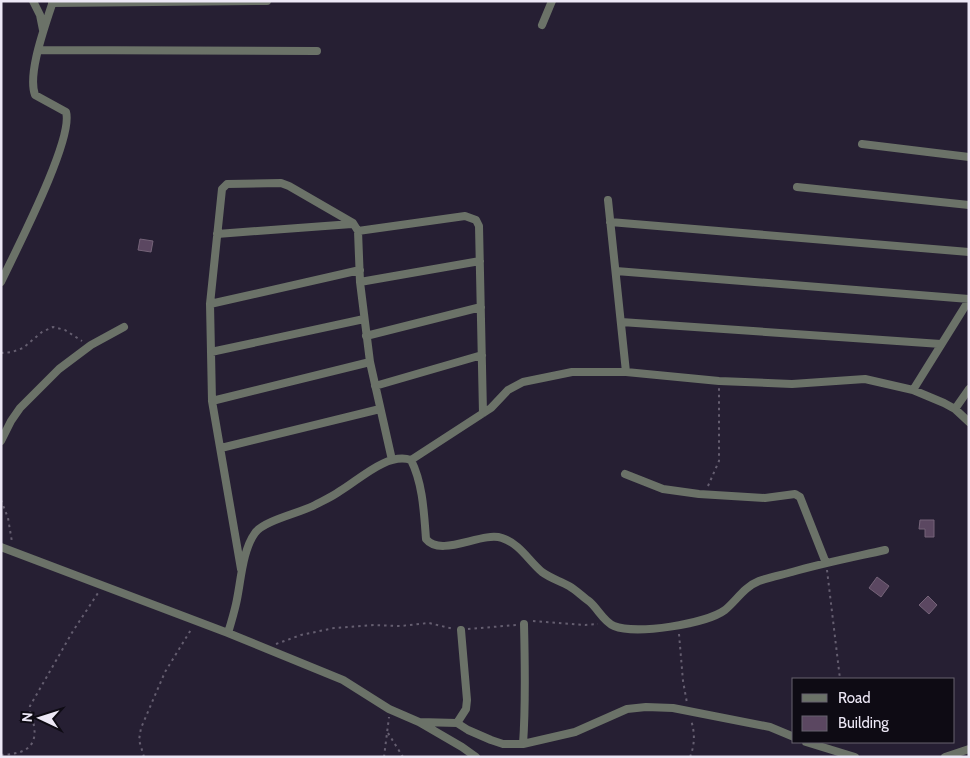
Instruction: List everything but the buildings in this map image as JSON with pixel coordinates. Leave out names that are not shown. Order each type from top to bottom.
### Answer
[{"type":"street","points":[[33,1],[40,15],[43,33]]},
{"type":"street","points":[[1,282],[49,180],[67,125],[66,112],[35,95],[32,88],[38,50],[53,2],[267,1]]},
{"type":"street","points":[[542,26],[552,1]]},
{"type":"street","points":[[38,50],[317,51]]},
{"type":"street","points":[[862,144],[969,157]]},
{"type":"street","points":[[242,572],[212,401],[210,304],[222,189],[227,184],[282,183],[353,224],[358,231],[360,282],[366,336],[392,460]]},
{"type":"street","points":[[797,187],[969,205]]},
{"type":"street","points":[[608,200],[626,372]]},
{"type":"street","points":[[358,231],[465,216],[476,220],[479,226],[483,413]]},
{"type":"street","points":[[610,222],[969,252]]},
{"type":"street","points":[[217,234],[353,224]]},
{"type":"street","points":[[360,282],[480,261]]},
{"type":"street","points":[[210,304],[360,270]]},
{"type":"street","points":[[616,271],[969,300],[913,390]]},
{"type":"street","points":[[366,336],[480,307]]},
{"type":"street","points":[[211,352],[364,319]]},
{"type":"street","points":[[621,322],[941,344]]},
{"type":"street","points":[[1,441],[20,408],[59,369],[91,345],[124,327]]},
{"type":"street","points":[[375,386],[482,355]]},
{"type":"street","points":[[212,401],[370,362]]},
{"type":"street","points":[[411,460],[491,408],[508,390],[523,382],[572,372],[626,372],[719,381],[792,384],[865,379],[913,390],[955,409],[969,422]]},
{"type":"street","points":[[955,409],[969,390]]},
{"type":"street","points":[[221,448],[380,409]]},
{"type":"street","points":[[228,633],[248,547],[255,532],[268,523],[306,509],[341,491],[363,474],[392,460],[405,458],[411,460],[415,467],[428,542],[447,545],[471,542],[489,536],[502,538],[526,553],[543,573],[569,586],[589,602],[609,623],[624,628],[678,626],[711,617],[724,611],[747,586],[760,580],[885,550]]},
{"type":"street","points":[[625,474],[663,489],[699,494],[765,498],[794,494],[800,497],[826,563]]},
{"type":"street","points":[[1,548],[154,604],[343,680],[390,709],[419,722],[462,746],[476,757]]},
{"type":"street","points":[[523,744],[526,697],[524,624]]},
{"type":"street","points":[[458,723],[466,709],[467,700],[461,630]]},
{"type":"street","points":[[419,722],[458,723],[479,736],[503,744],[523,744],[575,732],[627,709],[646,707],[673,708],[770,727],[792,736]]},
{"type":"street","points":[[808,743],[836,754],[855,757]]},
{"type":"street","points":[[945,757],[969,749]]},
{"type":"path","points":[[1,353],[23,348],[42,332],[54,327],[64,330],[75,338],[91,345]]},
{"type":"path","points":[[699,494],[710,483],[719,461],[719,381]]},
{"type":"path","points":[[1,500],[12,536],[12,552]]},
{"type":"path","points":[[826,563],[840,678]]},
{"type":"path","points":[[1,755],[15,755],[26,751],[31,744],[34,737],[34,727],[29,711],[30,706],[73,631],[102,586]]},
{"type":"path","points":[[265,648],[301,635],[334,628],[374,625],[400,626],[429,623],[461,630],[524,624],[534,621],[585,625],[609,623]]},
{"type":"path","points":[[143,756],[139,740],[141,728],[165,672],[180,650],[195,622]]},
{"type":"path","points":[[678,626],[683,681],[694,731],[694,748],[690,757]]},
{"type":"path","points":[[384,757],[390,709]]},
{"type":"path","points":[[388,733],[403,757]]}]
